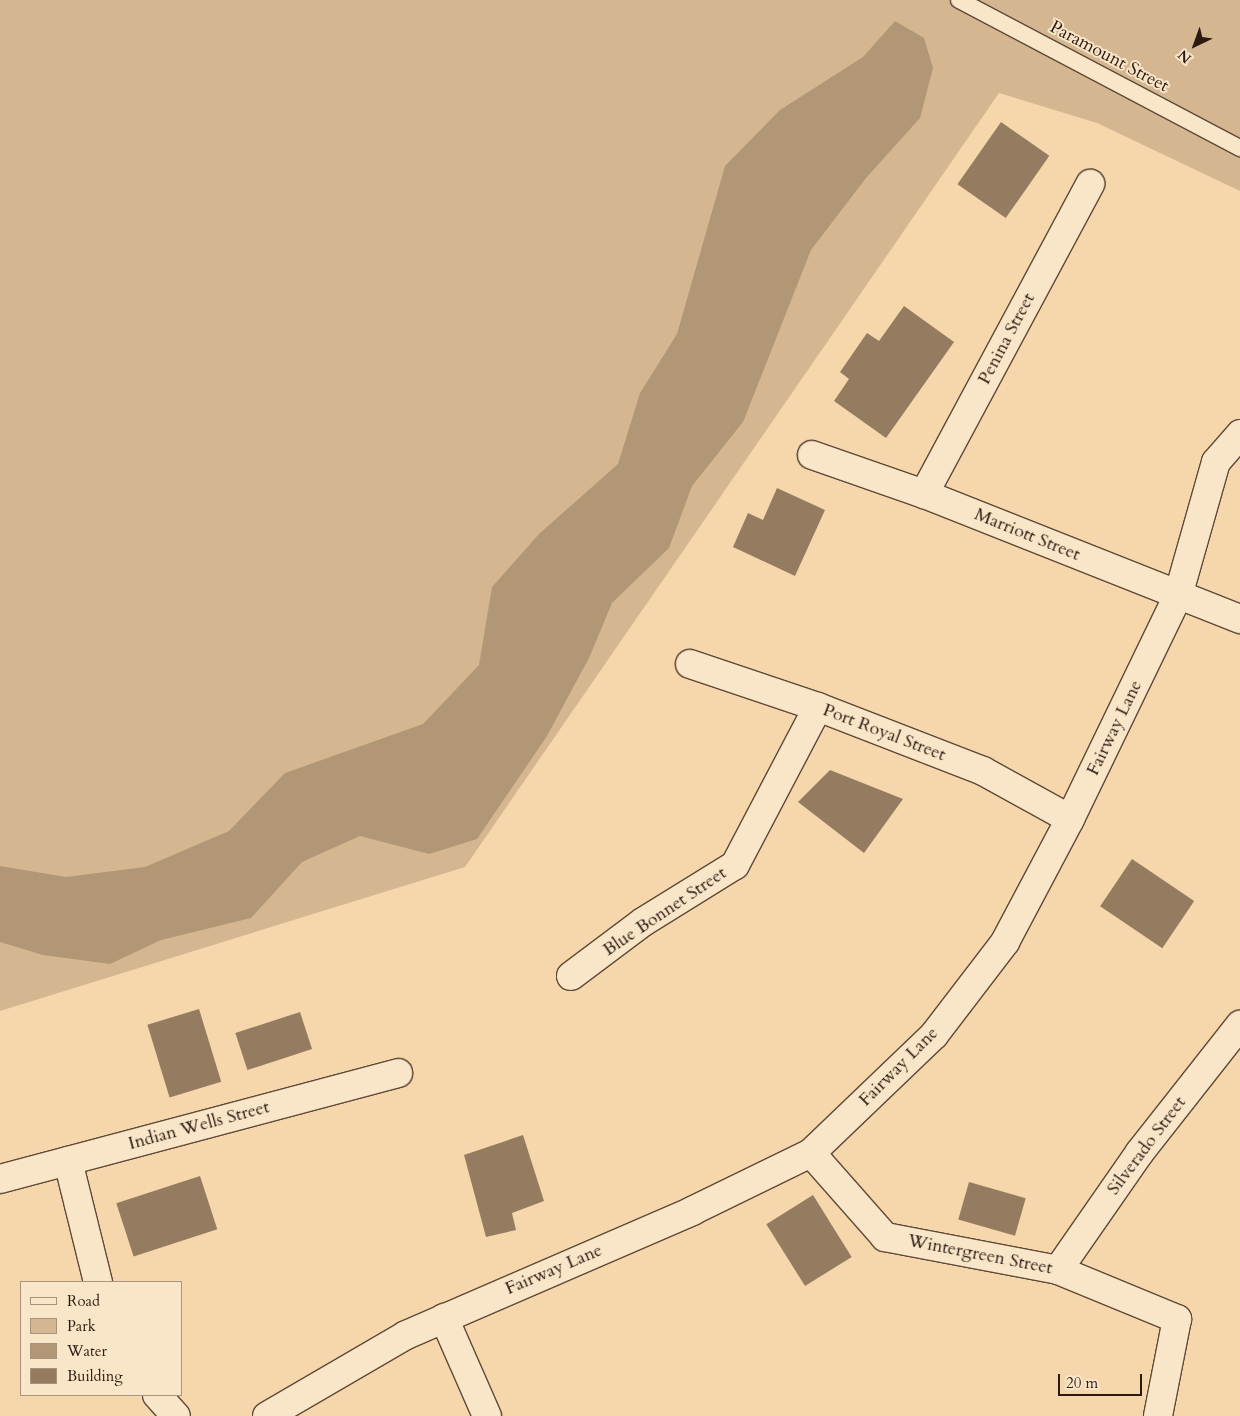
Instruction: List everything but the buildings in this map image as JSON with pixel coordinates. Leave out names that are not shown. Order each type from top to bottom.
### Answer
[{"type":"street","name":"Penina Street","points":[[924,494],[1090,184]]},
{"type":"street","name":"Fairway Lane","points":[[267,1416],[406,1335],[692,1211],[811,1153],[934,1035],[1005,942],[1070,820],[1178,596],[1216,462],[1240,434]]},
{"type":"street","name":"Marriott Street","points":[[812,455],[924,494],[1240,619]]},
{"type":"street","name":"Port Royal Street","points":[[690,664],[818,707],[983,771],[1070,820]]},
{"type":"street","name":"Blue Bonnet Street","points":[[572,976],[643,922],[735,865],[818,707]]},
{"type":"street","name":"Silverado Street","points":[[1058,1270],[1140,1152],[1240,1025]]},
{"type":"street","name":"Indian Wells Street","points":[[0,1179],[398,1074]]},
{"type":"street","name":"Wintergreen Street","points":[[811,1153],[885,1237],[1058,1270],[1177,1319],[1158,1416]]},
{"type":"street","points":[[68,1161],[98,1281]]},
{"type":"street","points":[[444,1318],[487,1416]]},
{"type":"street","points":[[158,1396],[176,1416]]},
{"type":"lane","name":"Paramount Street","points":[[959,0],[1240,148]]},
{"type":"green space","points":[[0,0],[1240,0],[1240,191],[1097,123],[999,93],[465,867],[0,1011]]},
{"type":"water","points":[[895,21],[924,38],[933,68],[920,118],[866,178],[811,250],[743,422],[692,486],[669,548],[612,603],[589,658],[547,736],[477,839],[429,854],[360,836],[302,862],[251,918],[161,940],[110,964],[43,955],[0,942],[0,866],[66,877],[145,867],[229,831],[285,773],[423,724],[479,665],[492,587],[539,534],[618,464],[640,393],[677,334],[725,166],[780,110],[863,57]]}]
